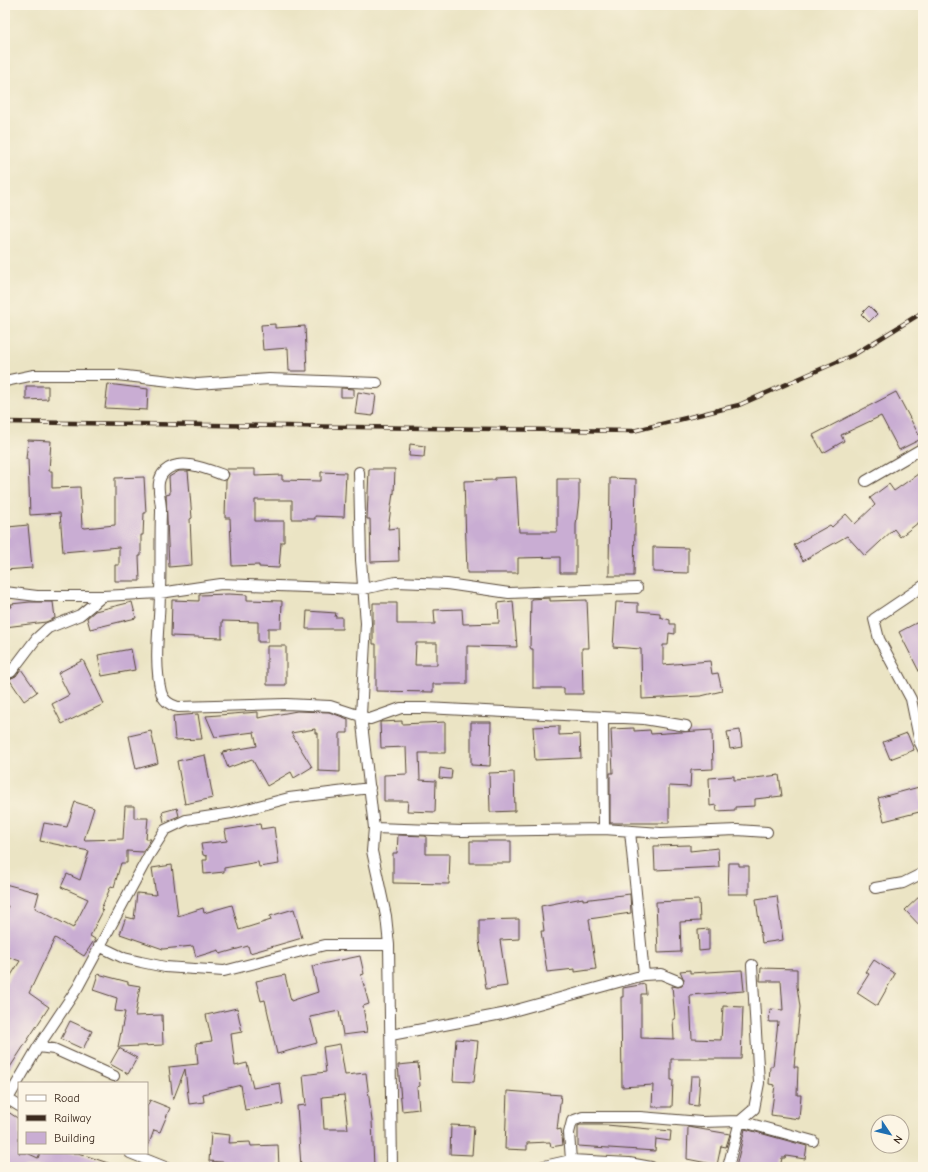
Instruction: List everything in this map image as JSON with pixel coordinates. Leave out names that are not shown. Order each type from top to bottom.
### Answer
[{"type":"street","points":[[5,380],[34,375],[117,375],[197,384],[269,379],[376,383]]},
{"type":"street","points":[[866,481],[923,448]]},
{"type":"street","points":[[223,475],[199,466],[174,466],[164,471],[158,484],[162,509],[159,537],[160,593],[158,619],[158,673],[161,694],[169,704],[178,707],[286,704],[330,706],[370,718],[401,708],[417,708],[644,719],[686,726]]},
{"type":"street","points":[[359,472],[360,560],[366,623],[361,715],[374,828],[372,851],[386,916],[389,945],[391,1035],[389,1084],[392,1167]]},
{"type":"street","points":[[5,592],[37,596],[103,596],[160,593],[221,584],[363,589],[396,582],[447,584],[509,593],[637,588]]},
{"type":"street","points":[[923,586],[874,619],[879,639],[911,699],[920,743],[923,749]]},
{"type":"street","points":[[5,674],[12,672],[36,639],[48,628],[80,615],[103,596]]},
{"type":"street","points":[[604,717],[604,829]]},
{"type":"street","points":[[18,1106],[6,1101],[38,1047],[78,987],[149,855],[165,830],[186,820],[232,813],[289,798],[370,788]]},
{"type":"street","points":[[374,828],[463,831],[604,829],[661,833],[737,830],[767,832]]},
{"type":"street","points":[[630,831],[644,975]]},
{"type":"street","points":[[875,888],[903,883],[923,872]]},
{"type":"street","points":[[99,946],[124,958],[141,962],[166,967],[224,971],[325,945],[389,945]]},
{"type":"street","points":[[728,1167],[740,1121],[754,1110],[759,1083],[752,965]]},
{"type":"street","points":[[391,1035],[502,1014],[644,975],[661,974],[678,980]]},
{"type":"street","points":[[38,1047],[54,1049],[114,1076]]},
{"type":"street","points":[[571,1160],[569,1132],[572,1121],[583,1117],[640,1117],[701,1122],[740,1121],[813,1142]]},
{"type":"street","points":[[132,1154],[165,1167]]},
{"type":"street","points":[[540,1167],[571,1160],[629,1163],[651,1167]]},
{"type":"building","points":[[869,306],[877,314],[869,322],[861,314]]},
{"type":"building","points":[[275,324],[275,328],[305,326],[307,371],[289,371],[288,348],[263,350],[261,325]]},
{"type":"building","points":[[108,384],[148,389],[147,410],[105,408]]},
{"type":"building","points":[[26,386],[48,386],[48,399],[26,400]]},
{"type":"building","points":[[341,388],[354,389],[354,397],[341,397]]},
{"type":"building","points":[[358,392],[376,395],[373,416],[355,414]]},
{"type":"building","points":[[896,392],[921,439],[899,450],[881,416],[841,435],[844,441],[823,453],[813,435]]},
{"type":"building","points":[[28,440],[51,441],[49,471],[52,471],[52,488],[80,487],[82,527],[85,528],[115,525],[115,478],[144,477],[146,513],[144,513],[143,535],[141,535],[141,556],[139,556],[140,581],[115,581],[115,565],[119,565],[119,547],[63,552],[60,513],[30,515],[28,459],[26,459]]},
{"type":"building","points":[[410,444],[425,446],[424,457],[409,456]]},
{"type":"building","points":[[226,469],[255,469],[255,476],[282,475],[282,480],[321,481],[321,472],[346,473],[344,517],[315,516],[315,519],[292,519],[292,500],[255,500],[255,521],[284,521],[284,542],[281,542],[279,568],[259,567],[259,565],[232,566],[230,518],[225,518],[226,481],[229,474]]},
{"type":"building","points":[[369,469],[395,469],[394,494],[393,493],[388,529],[398,528],[399,561],[371,562],[370,519],[367,519]]},
{"type":"building","points":[[179,471],[188,471],[192,518],[190,519],[192,565],[169,567],[166,495],[170,494],[169,477]]},
{"type":"building","points":[[918,474],[923,481],[923,519],[900,537],[894,529],[865,556],[847,536],[803,561],[794,545],[830,525],[832,527],[846,514],[855,524],[875,505],[870,498],[889,484],[894,491]]},
{"type":"building","points":[[516,477],[519,532],[557,532],[557,479],[579,479],[579,499],[576,525],[576,573],[560,573],[560,557],[518,558],[518,573],[467,573],[464,481],[495,480],[495,478]]},
{"type":"building","points":[[610,478],[636,479],[634,576],[609,576]]},
{"type":"building","points":[[28,525],[32,568],[5,570],[5,537],[9,537],[8,527]]},
{"type":"building","points":[[653,547],[688,548],[688,573],[653,572]]},
{"type":"building","points":[[199,595],[247,595],[247,600],[282,601],[281,628],[268,628],[268,642],[258,642],[258,622],[222,621],[222,638],[171,636],[172,600],[199,601]]},
{"type":"building","points":[[550,598],[550,601],[587,600],[589,648],[582,648],[583,694],[564,694],[564,688],[533,688],[533,649],[530,647],[531,599]]},
{"type":"building","points":[[513,601],[517,647],[467,646],[467,684],[433,684],[433,692],[376,691],[376,644],[373,644],[373,603],[397,603],[397,624],[435,624],[434,610],[462,609],[463,624],[499,623],[498,603]],"holes":[[[416,643],[437,643],[437,665],[415,665]]]},
{"type":"building","points":[[53,602],[55,618],[46,622],[5,627],[5,607],[12,607],[11,604]]},
{"type":"building","points":[[132,602],[136,618],[90,629],[87,618],[95,611]]},
{"type":"building","points":[[616,602],[638,603],[638,611],[660,613],[660,617],[670,620],[670,624],[675,624],[675,634],[669,633],[668,645],[663,645],[663,665],[710,661],[712,674],[718,673],[722,691],[701,696],[642,699],[641,649],[613,647]]},
{"type":"building","points":[[307,611],[336,613],[335,617],[342,617],[342,629],[306,629]]},
{"type":"building","points":[[920,621],[923,627],[923,679],[899,632]]},
{"type":"building","points":[[267,646],[286,646],[286,685],[267,685]]},
{"type":"building","points":[[131,649],[135,670],[102,676],[98,655]]},
{"type":"building","points":[[83,660],[104,704],[62,724],[52,704],[69,695],[58,673]]},
{"type":"building","points":[[21,669],[37,692],[24,701],[9,679],[16,676]]},
{"type":"building","points":[[297,711],[329,712],[348,719],[348,733],[340,733],[340,772],[318,771],[318,733],[315,733],[315,729],[291,733],[312,767],[294,778],[291,772],[267,786],[252,759],[228,768],[222,752],[257,746],[254,732],[215,737],[206,716],[258,712],[258,718]]},
{"type":"building","points":[[198,714],[202,739],[175,740],[173,716]]},
{"type":"building","points":[[402,721],[402,724],[445,722],[445,753],[419,753],[420,780],[436,781],[435,812],[407,811],[408,801],[384,801],[384,775],[407,774],[406,747],[381,748],[380,722]]},
{"type":"building","points":[[471,722],[491,722],[490,766],[471,765]]},
{"type":"building","points":[[559,726],[559,735],[580,734],[581,758],[535,760],[533,727]]},
{"type":"building","points":[[634,728],[634,731],[650,730],[651,734],[712,730],[713,769],[691,770],[690,787],[669,786],[669,823],[610,823],[610,773],[613,773],[611,729]]},
{"type":"building","points":[[740,730],[742,747],[730,749],[727,732]]},
{"type":"building","points":[[151,731],[158,763],[136,769],[129,736]]},
{"type":"building","points":[[907,733],[914,750],[890,759],[883,742]]},
{"type":"building","points":[[205,755],[213,798],[185,804],[177,761]]},
{"type":"building","points":[[440,768],[452,770],[451,779],[439,778]]},
{"type":"building","points":[[514,772],[515,811],[490,812],[489,773]]},
{"type":"building","points":[[779,775],[782,796],[755,799],[755,806],[735,807],[735,810],[717,811],[716,805],[710,806],[709,778],[734,776],[734,780],[755,779]]},
{"type":"building","points":[[919,787],[923,811],[884,821],[878,798]]},
{"type":"building","points":[[75,802],[94,808],[84,840],[123,839],[125,806],[134,806],[134,818],[148,818],[146,839],[151,839],[143,852],[127,851],[127,863],[121,863],[114,887],[111,886],[101,909],[103,911],[90,936],[95,939],[84,956],[55,938],[29,993],[49,1007],[5,1075],[5,985],[20,961],[5,956],[5,914],[8,906],[5,905],[5,884],[39,893],[35,908],[73,928],[88,899],[61,887],[67,874],[80,880],[89,851],[40,841],[44,823],[67,827]]},
{"type":"building","points":[[177,808],[179,816],[164,822],[162,812]]},
{"type":"building","points":[[260,824],[261,829],[274,827],[279,864],[259,867],[258,862],[224,868],[224,872],[204,874],[203,860],[207,860],[207,856],[203,855],[201,844],[227,841],[225,830]]},
{"type":"building","points":[[398,835],[426,836],[426,854],[450,854],[449,884],[393,883],[393,853],[397,853]]},
{"type":"building","points":[[470,841],[511,841],[511,863],[470,863]]},
{"type":"building","points":[[690,845],[690,851],[718,848],[719,867],[655,870],[654,846]]},
{"type":"building","points":[[729,863],[739,863],[739,866],[749,866],[749,894],[728,894]]},
{"type":"building","points":[[172,865],[178,916],[203,908],[204,913],[232,905],[239,930],[271,920],[270,916],[294,909],[302,938],[250,953],[248,946],[220,954],[219,950],[196,957],[193,946],[163,949],[120,934],[126,917],[134,919],[137,893],[156,895],[152,868]]},
{"type":"building","points":[[923,893],[923,929],[905,910]]},
{"type":"building","points":[[630,894],[631,913],[589,919],[596,969],[575,972],[575,969],[547,972],[541,931],[544,931],[541,906],[583,898],[583,900]]},
{"type":"building","points":[[777,896],[783,940],[762,943],[756,899]]},
{"type":"building","points":[[699,900],[700,921],[680,922],[681,952],[658,953],[656,902]]},
{"type":"building","points":[[519,919],[519,939],[500,940],[507,986],[486,989],[479,940],[479,920]]},
{"type":"building","points":[[709,929],[709,950],[699,951],[698,930]]},
{"type":"building","points":[[360,956],[364,974],[361,975],[369,1004],[363,1006],[367,1032],[343,1035],[339,1011],[310,1017],[317,1043],[277,1054],[265,1000],[261,1001],[256,981],[285,975],[291,1001],[318,992],[312,966]]},
{"type":"building","points":[[874,960],[895,974],[877,1006],[857,993],[869,974],[866,972]]},
{"type":"building","points":[[761,968],[797,969],[797,986],[800,1007],[794,1067],[798,1067],[797,1095],[801,1095],[799,1119],[771,1115],[775,1085],[769,1084],[770,1066],[773,1066],[778,1022],[769,1022],[770,1009],[783,1010],[781,981],[760,981]]},
{"type":"building","points":[[690,970],[690,973],[742,970],[744,991],[690,995],[692,1039],[721,1040],[723,1006],[743,1007],[741,1059],[671,1059],[671,1080],[673,1080],[672,1107],[652,1107],[653,1085],[622,1087],[621,997],[623,997],[623,988],[645,984],[646,994],[641,994],[641,1038],[674,1039],[673,1019],[675,1019],[672,986],[682,986],[684,980],[680,971]]},
{"type":"building","points":[[98,974],[128,982],[128,984],[140,986],[135,1016],[162,1015],[163,1045],[118,1047],[125,1012],[115,1011],[117,998],[93,990]]},
{"type":"building","points":[[237,1008],[242,1032],[231,1034],[235,1066],[247,1063],[253,1088],[280,1083],[283,1104],[245,1110],[241,1085],[203,1094],[204,1102],[189,1104],[185,1069],[173,1100],[169,1067],[198,1064],[196,1043],[212,1041],[206,1015]]},
{"type":"building","points":[[70,1021],[92,1031],[83,1049],[61,1039]]},
{"type":"building","points":[[456,1039],[478,1041],[474,1082],[453,1081]]},
{"type":"building","points":[[340,1044],[345,1075],[366,1073],[372,1121],[374,1167],[301,1167],[297,1106],[306,1105],[303,1075],[326,1072],[323,1047]],"holes":[[[344,1095],[348,1129],[324,1129],[322,1097]]]},
{"type":"building","points":[[119,1048],[137,1058],[128,1074],[110,1064]]},
{"type":"building","points":[[418,1063],[420,1086],[417,1087],[419,1109],[402,1111],[398,1065]]},
{"type":"building","points":[[691,1076],[700,1076],[698,1106],[689,1105]]},
{"type":"building","points":[[507,1091],[561,1095],[557,1130],[561,1129],[563,1145],[551,1147],[550,1142],[527,1143],[527,1150],[505,1149]]},
{"type":"building","points":[[150,1100],[170,1108],[160,1132],[154,1130],[148,1147],[148,1105]]},
{"type":"building","points":[[5,1110],[18,1118],[18,1154],[29,1154],[38,1158],[40,1154],[81,1154],[114,1165],[114,1167],[5,1167]]},
{"type":"building","points":[[451,1125],[474,1126],[472,1155],[450,1154]]},
{"type":"building","points":[[607,1125],[671,1131],[670,1141],[656,1139],[655,1151],[578,1146],[578,1126]]},
{"type":"building","points":[[688,1127],[730,1134],[726,1147],[721,1146],[717,1165],[687,1159]]},
{"type":"building","points":[[745,1129],[807,1146],[805,1159],[786,1156],[785,1158],[782,1158],[780,1167],[736,1167]]},
{"type":"building","points":[[211,1133],[230,1135],[229,1143],[250,1142],[251,1146],[278,1145],[279,1167],[234,1167],[234,1163],[209,1161]]},
{"type":"railway","points":[[5,422],[633,431],[739,405],[855,354],[923,312]]}]
